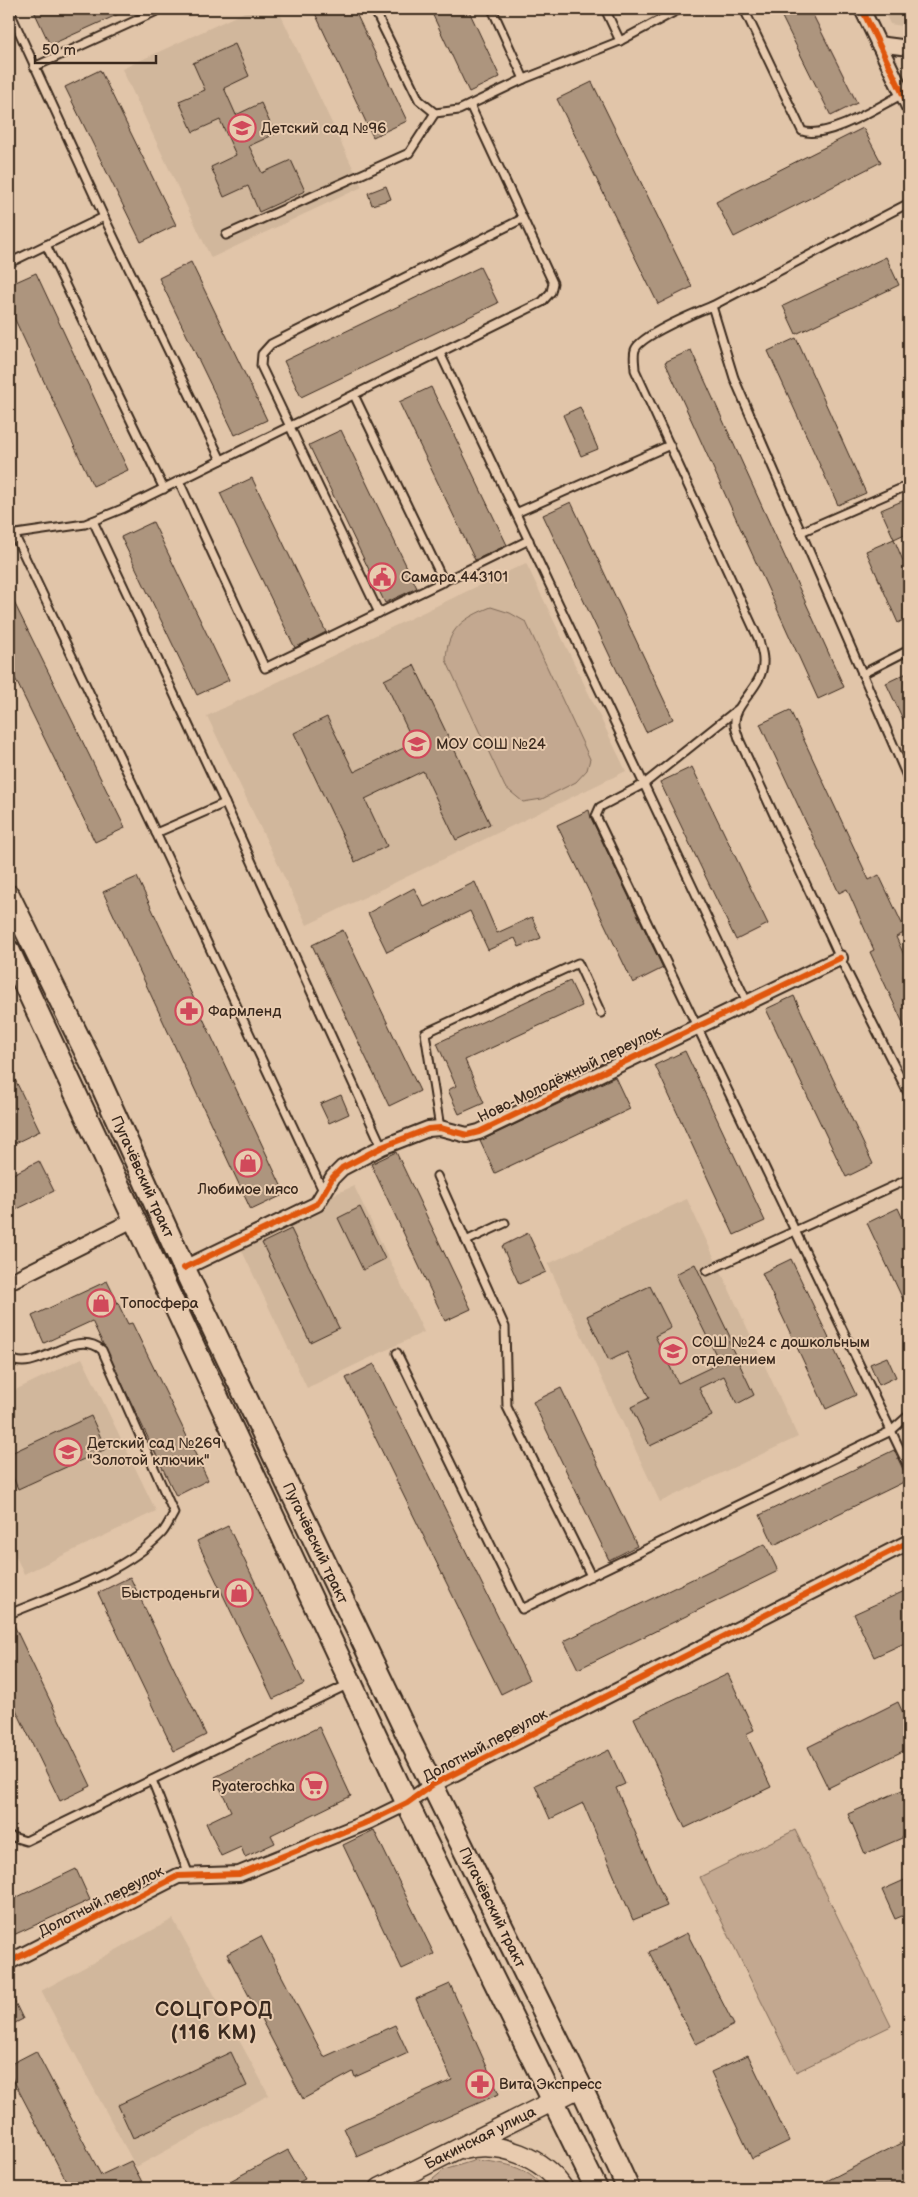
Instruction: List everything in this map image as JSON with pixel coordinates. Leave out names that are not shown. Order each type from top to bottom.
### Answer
[{"type":"main road","name":"Пугачёвский тракт","points":[[9,896],[96,1074],[184,1268],[432,1785],[581,2087],[628,2188]]},
{"type":"main road","name":"Пугачёвский тракт","points":[[9,951],[407,1803],[596,2188]]},
{"type":"main road","name":"Бакинская улица","points":[[380,2188],[581,2087]]},
{"type":"main road","points":[[454,2151],[484,2147],[513,2151],[540,2165],[563,2188]]},
{"type":"main road","points":[[402,2188],[418,2168]]},
{"type":"street","points":[[862,9],[909,107]]},
{"type":"street","points":[[878,44],[909,48]]},
{"type":"street","name":"Ново-Молодёжный переулок","points":[[184,1268],[317,1204],[333,1177],[342,1168],[382,1147],[428,1129],[440,1128],[467,1135],[479,1132],[840,958]]},
{"type":"street","points":[[9,1282],[135,1218]]},
{"type":"street","name":"Долотный переулок","points":[[9,1962],[178,1876],[239,1874],[370,1821],[407,1803],[432,1785],[909,1542]]},
{"type":"lane","points":[[34,67],[161,9]]},
{"type":"lane","points":[[374,9],[419,100],[435,113],[458,110],[470,105],[524,79],[620,41],[680,9]]},
{"type":"lane","points":[[492,9],[524,79]]},
{"type":"lane","points":[[605,9],[620,41]]},
{"type":"lane","points":[[744,9],[802,131],[811,135],[834,129],[903,94]]},
{"type":"lane","points":[[9,10],[104,217],[221,460]]},
{"type":"lane","points":[[324,1193],[156,833],[11,534],[85,524],[93,521],[164,489],[542,302],[551,292],[553,283],[470,105]]},
{"type":"lane","points":[[226,236],[409,153],[435,113]]},
{"type":"lane","points":[[909,203],[712,306],[686,316],[641,342],[634,351],[635,370],[759,640],[764,660],[760,677],[738,709],[644,784],[600,807],[596,816],[909,1468]]},
{"type":"lane","points":[[9,263],[104,217]]},
{"type":"lane","points":[[379,613],[261,366],[262,354],[272,344],[522,219]]},
{"type":"lane","points":[[46,245],[164,489]]},
{"type":"lane","points":[[712,306],[734,378],[909,781]]},
{"type":"lane","points":[[440,353],[747,1002]]},
{"type":"lane","points":[[354,395],[444,582]]},
{"type":"lane","points":[[516,513],[670,445]]},
{"type":"lane","points":[[179,481],[265,668],[529,540]]},
{"type":"lane","points":[[800,532],[909,484]]},
{"type":"lane","points":[[93,521],[225,803],[382,1147]]},
{"type":"lane","points":[[862,674],[909,650]]},
{"type":"lane","points":[[738,709],[735,723],[739,739],[840,958],[909,1095]]},
{"type":"lane","points":[[156,833],[225,803]]},
{"type":"lane","points":[[440,1128],[425,1034],[578,963],[602,1013]]},
{"type":"lane","points":[[437,1176],[505,1327],[507,1407],[591,1576]]},
{"type":"lane","points":[[707,1271],[909,1179]]},
{"type":"lane","points":[[466,1241],[505,1223]]},
{"type":"lane","points":[[9,1358],[16,1363],[27,1362],[78,1343],[94,1343],[102,1350],[174,1513],[163,1531],[147,1548],[125,1563],[9,1614]]},
{"type":"lane","points":[[397,1353],[522,1609],[891,1430],[909,1415]]},
{"type":"lane","points":[[9,1836],[26,1841],[351,1683]]},
{"type":"lane","points":[[152,1780],[189,1876]]},
{"type":"shaded area","name":"Детский сад №96","points":[[251,9],[278,9],[362,187],[211,258],[122,69]]},
{"type":"shaded area","points":[[883,9],[909,9],[909,27],[890,24]]},
{"type":"shaded area","name":"МОУ СОШ №24","points":[[526,563],[626,771],[307,925],[207,716]]},
{"type":"shaded area","points":[[491,607],[510,613],[526,622],[590,759],[587,770],[576,782],[542,799],[523,802],[505,787],[446,660],[450,640],[459,626],[473,615]]},
{"type":"shaded area","points":[[354,1186],[424,1332],[307,1388],[235,1236]]},
{"type":"shaded area","name":"СОШ №24 с дошкольным отделением","points":[[687,1199],[798,1437],[660,1502],[548,1264]]},
{"type":"shaded area","name":"Детский сад №269 \"Золотой ключик\"","points":[[82,1358],[156,1511],[24,1574],[9,1542],[9,1393]]},
{"type":"shaded area","points":[[795,1830],[891,2026],[796,2072],[700,1877]]},
{"type":"shaded area","points":[[173,1919],[269,2095],[136,2167],[41,1991]]},
{"type":"shaded area","points":[[476,2160],[513,2166],[529,2174],[544,2188],[422,2188],[444,2170]]},
{"type":"building","points":[[33,9],[130,9],[50,45]]},
{"type":"building","points":[[313,9],[354,9],[407,121],[373,137]]},
{"type":"building","points":[[430,9],[468,9],[500,77],[469,92]]},
{"type":"building","points":[[778,9],[810,9],[857,103],[831,116]]},
{"type":"building","points":[[235,44],[249,76],[224,88],[236,115],[261,103],[275,134],[249,146],[262,173],[291,160],[305,191],[259,212],[248,186],[224,197],[211,167],[236,155],[220,120],[193,132],[179,101],[205,90],[193,63]]},
{"type":"building","points":[[100,70],[176,225],[141,242],[65,87]]},
{"type":"building","points":[[592,82],[692,287],[658,304],[557,99]]},
{"type":"building","points":[[863,128],[881,162],[734,237],[716,202]]},
{"type":"building","points":[[386,186],[391,199],[372,205],[368,193]]},
{"type":"building","points":[[886,257],[899,285],[796,334],[783,306]]},
{"type":"building","points":[[191,262],[267,420],[235,435],[159,278]]},
{"type":"building","points":[[480,267],[498,303],[301,397],[284,361]]},
{"type":"building","points":[[36,273],[128,470],[93,486],[9,307],[9,285]]},
{"type":"building","points":[[796,338],[866,493],[838,505],[768,351]]},
{"type":"building","points":[[691,350],[844,687],[818,699],[665,362]]},
{"type":"building","points":[[431,387],[507,545],[475,560],[399,402]]},
{"type":"building","points":[[580,407],[598,449],[581,456],[563,415]]},
{"type":"building","points":[[341,430],[417,588],[385,603],[309,445]]},
{"type":"building","points":[[252,478],[326,632],[295,648],[220,493]]},
{"type":"building","points":[[909,498],[909,532],[894,539],[881,510]]},
{"type":"building","points":[[571,502],[673,719],[646,732],[543,515]]},
{"type":"building","points":[[153,522],[229,680],[197,695],[121,537]]},
{"type":"building","points":[[894,539],[909,575],[909,617],[898,623],[866,551]]},
{"type":"building","points":[[9,592],[125,828],[95,842],[9,666]]},
{"type":"building","points":[[414,665],[490,824],[456,840],[423,771],[365,799],[387,846],[355,862],[294,733],[327,717],[354,772],[414,743],[384,680]]},
{"type":"building","points":[[909,672],[909,732],[886,683]]},
{"type":"building","points":[[790,710],[869,880],[879,875],[906,932],[896,937],[909,966],[909,1036],[870,952],[874,950],[847,889],[839,893],[760,724]]},
{"type":"building","points":[[692,767],[768,924],[736,940],[660,782]]},
{"type":"building","points":[[589,810],[591,818],[663,968],[633,983],[557,825]]},
{"type":"building","points":[[137,877],[285,1194],[251,1210],[103,892]]},
{"type":"building","points":[[475,882],[497,933],[532,917],[541,938],[519,947],[515,938],[488,950],[470,911],[387,952],[368,913],[414,888],[424,907]]},
{"type":"building","points":[[343,930],[420,1091],[389,1106],[312,945]]},
{"type":"building","points":[[570,981],[582,1006],[465,1060],[484,1103],[459,1114],[448,1090],[456,1086],[437,1043]]},
{"type":"building","points":[[794,996],[873,1164],[846,1177],[766,1009]]},
{"type":"building","points":[[685,1051],[765,1221],[734,1235],[655,1065]]},
{"type":"building","points":[[9,1067],[40,1131],[9,1146]]},
{"type":"building","points":[[615,1077],[630,1109],[495,1173],[480,1141]]},
{"type":"building","points":[[341,1095],[349,1114],[329,1123],[320,1104]]},
{"type":"building","points":[[396,1152],[471,1309],[445,1321],[371,1164]]},
{"type":"building","points":[[39,1161],[54,1191],[9,1213],[9,1176]]},
{"type":"building","points":[[360,1207],[385,1259],[363,1270],[338,1218]]},
{"type":"building","points":[[898,1208],[909,1232],[909,1312],[867,1223]]},
{"type":"building","points":[[291,1229],[339,1328],[310,1342],[262,1243]]},
{"type":"building","points":[[528,1233],[546,1272],[519,1284],[502,1246]]},
{"type":"building","points":[[791,1259],[856,1395],[826,1409],[762,1273]]},
{"type":"building","points":[[695,1264],[732,1341],[729,1342],[754,1395],[737,1404],[724,1376],[699,1388],[712,1416],[650,1446],[631,1407],[649,1398],[627,1352],[609,1361],[587,1316],[650,1286],[671,1328],[655,1336],[678,1383],[720,1363],[676,1274]]},
{"type":"building","points":[[107,1281],[128,1324],[132,1323],[208,1480],[176,1496],[92,1321],[44,1343],[32,1316]]},
{"type":"building","points":[[887,1357],[896,1377],[879,1385],[870,1364]]},
{"type":"building","points":[[374,1364],[529,1680],[501,1694],[346,1378]]},
{"type":"building","points":[[561,1388],[637,1546],[609,1560],[533,1402]]},
{"type":"building","points":[[91,1416],[106,1449],[18,1489],[9,1468],[9,1454]]},
{"type":"building","points":[[894,1450],[908,1480],[774,1545],[760,1515]]},
{"type":"building","points":[[228,1526],[304,1684],[273,1699],[197,1541]]},
{"type":"building","points":[[765,1544],[778,1571],[578,1669],[564,1641]]},
{"type":"building","points":[[130,1577],[206,1735],[174,1751],[98,1593]]},
{"type":"building","points":[[909,1589],[909,1641],[874,1657],[854,1614]]},
{"type":"building","points":[[9,1619],[11,1619],[91,1786],[60,1801],[9,1695]]},
{"type":"building","points":[[728,1674],[754,1730],[746,1734],[771,1787],[685,1828],[634,1718]]},
{"type":"building","points":[[898,1702],[909,1726],[909,1748],[828,1788],[808,1747]]},
{"type":"building","points":[[319,1727],[351,1796],[271,1835],[275,1843],[245,1857],[241,1847],[221,1856],[206,1823],[231,1811],[215,1777]]},
{"type":"building","points":[[609,1750],[625,1784],[616,1788],[667,1906],[633,1920],[583,1803],[550,1819],[535,1785]]},
{"type":"building","points":[[909,1787],[909,1835],[865,1854],[848,1814]]},
{"type":"building","points":[[374,1830],[434,1954],[402,1969],[343,1845]]},
{"type":"building","points":[[76,1869],[90,1900],[9,1937],[9,1901]]},
{"type":"building","points":[[909,1878],[909,1913],[895,1919],[882,1890]]},
{"type":"building","points":[[687,1933],[734,2025],[696,2044],[649,1952]]},
{"type":"building","points":[[261,1936],[324,2057],[395,2025],[408,2053],[355,2077],[353,2072],[303,2099],[227,1954]]},
{"type":"building","points":[[450,1984],[499,2094],[357,2157],[344,2128],[452,2080],[416,1999]]},
{"type":"building","points":[[9,1990],[23,2019],[9,2026]]},
{"type":"building","points":[[36,2051],[101,2175],[131,2161],[142,2182],[129,2188],[70,2188],[9,2072],[9,2065]]},
{"type":"building","points":[[231,2052],[247,2086],[133,2138],[118,2105]]},
{"type":"building","points":[[748,2055],[789,2141],[752,2159],[711,2072]]},
{"type":"building","points":[[909,2139],[909,2179],[891,2188],[813,2188]]},
{"type":"building","points":[[288,2150],[305,2179],[288,2188],[217,2188]]},
{"type":"cycle path","points":[[862,9],[909,107]]},
{"type":"cycle path","points":[[184,1268],[317,1204],[333,1177],[342,1168],[382,1147],[428,1129],[440,1128],[467,1135],[479,1132],[840,958]]},
{"type":"cycle path","points":[[9,1962],[178,1876],[239,1874],[370,1821],[407,1803],[432,1785],[909,1542]]},
{"type":"place","name":"Детский сад №96","points":[[242,128]]},
{"type":"place","name":"Самара 443101","points":[[382,577]]},
{"type":"place","name":"МОУ СОШ №24","points":[[417,744]]},
{"type":"place","name":"Фармленд","points":[[189,1011]]},
{"type":"place","name":"Любимое мясо","points":[[248,1163]]},
{"type":"place","name":"Топосфера","points":[[101,1303]]},
{"type":"place","name":"СОШ №24 с дошкольным отделением","points":[[673,1351]]},
{"type":"place","name":"Детский сад №269 \"Золотой ключик\"","points":[[68,1452]]},
{"type":"place","name":"Быстроденьги","points":[[239,1593]]},
{"type":"place","name":"Pyaterochka","points":[[314,1786]]},
{"type":"place","name":"Вита Экспресс","points":[[480,2084]]},
{"type":"district","name":"СОЦГОРОД (116 КМ)","points":[[214,2020]]}]
